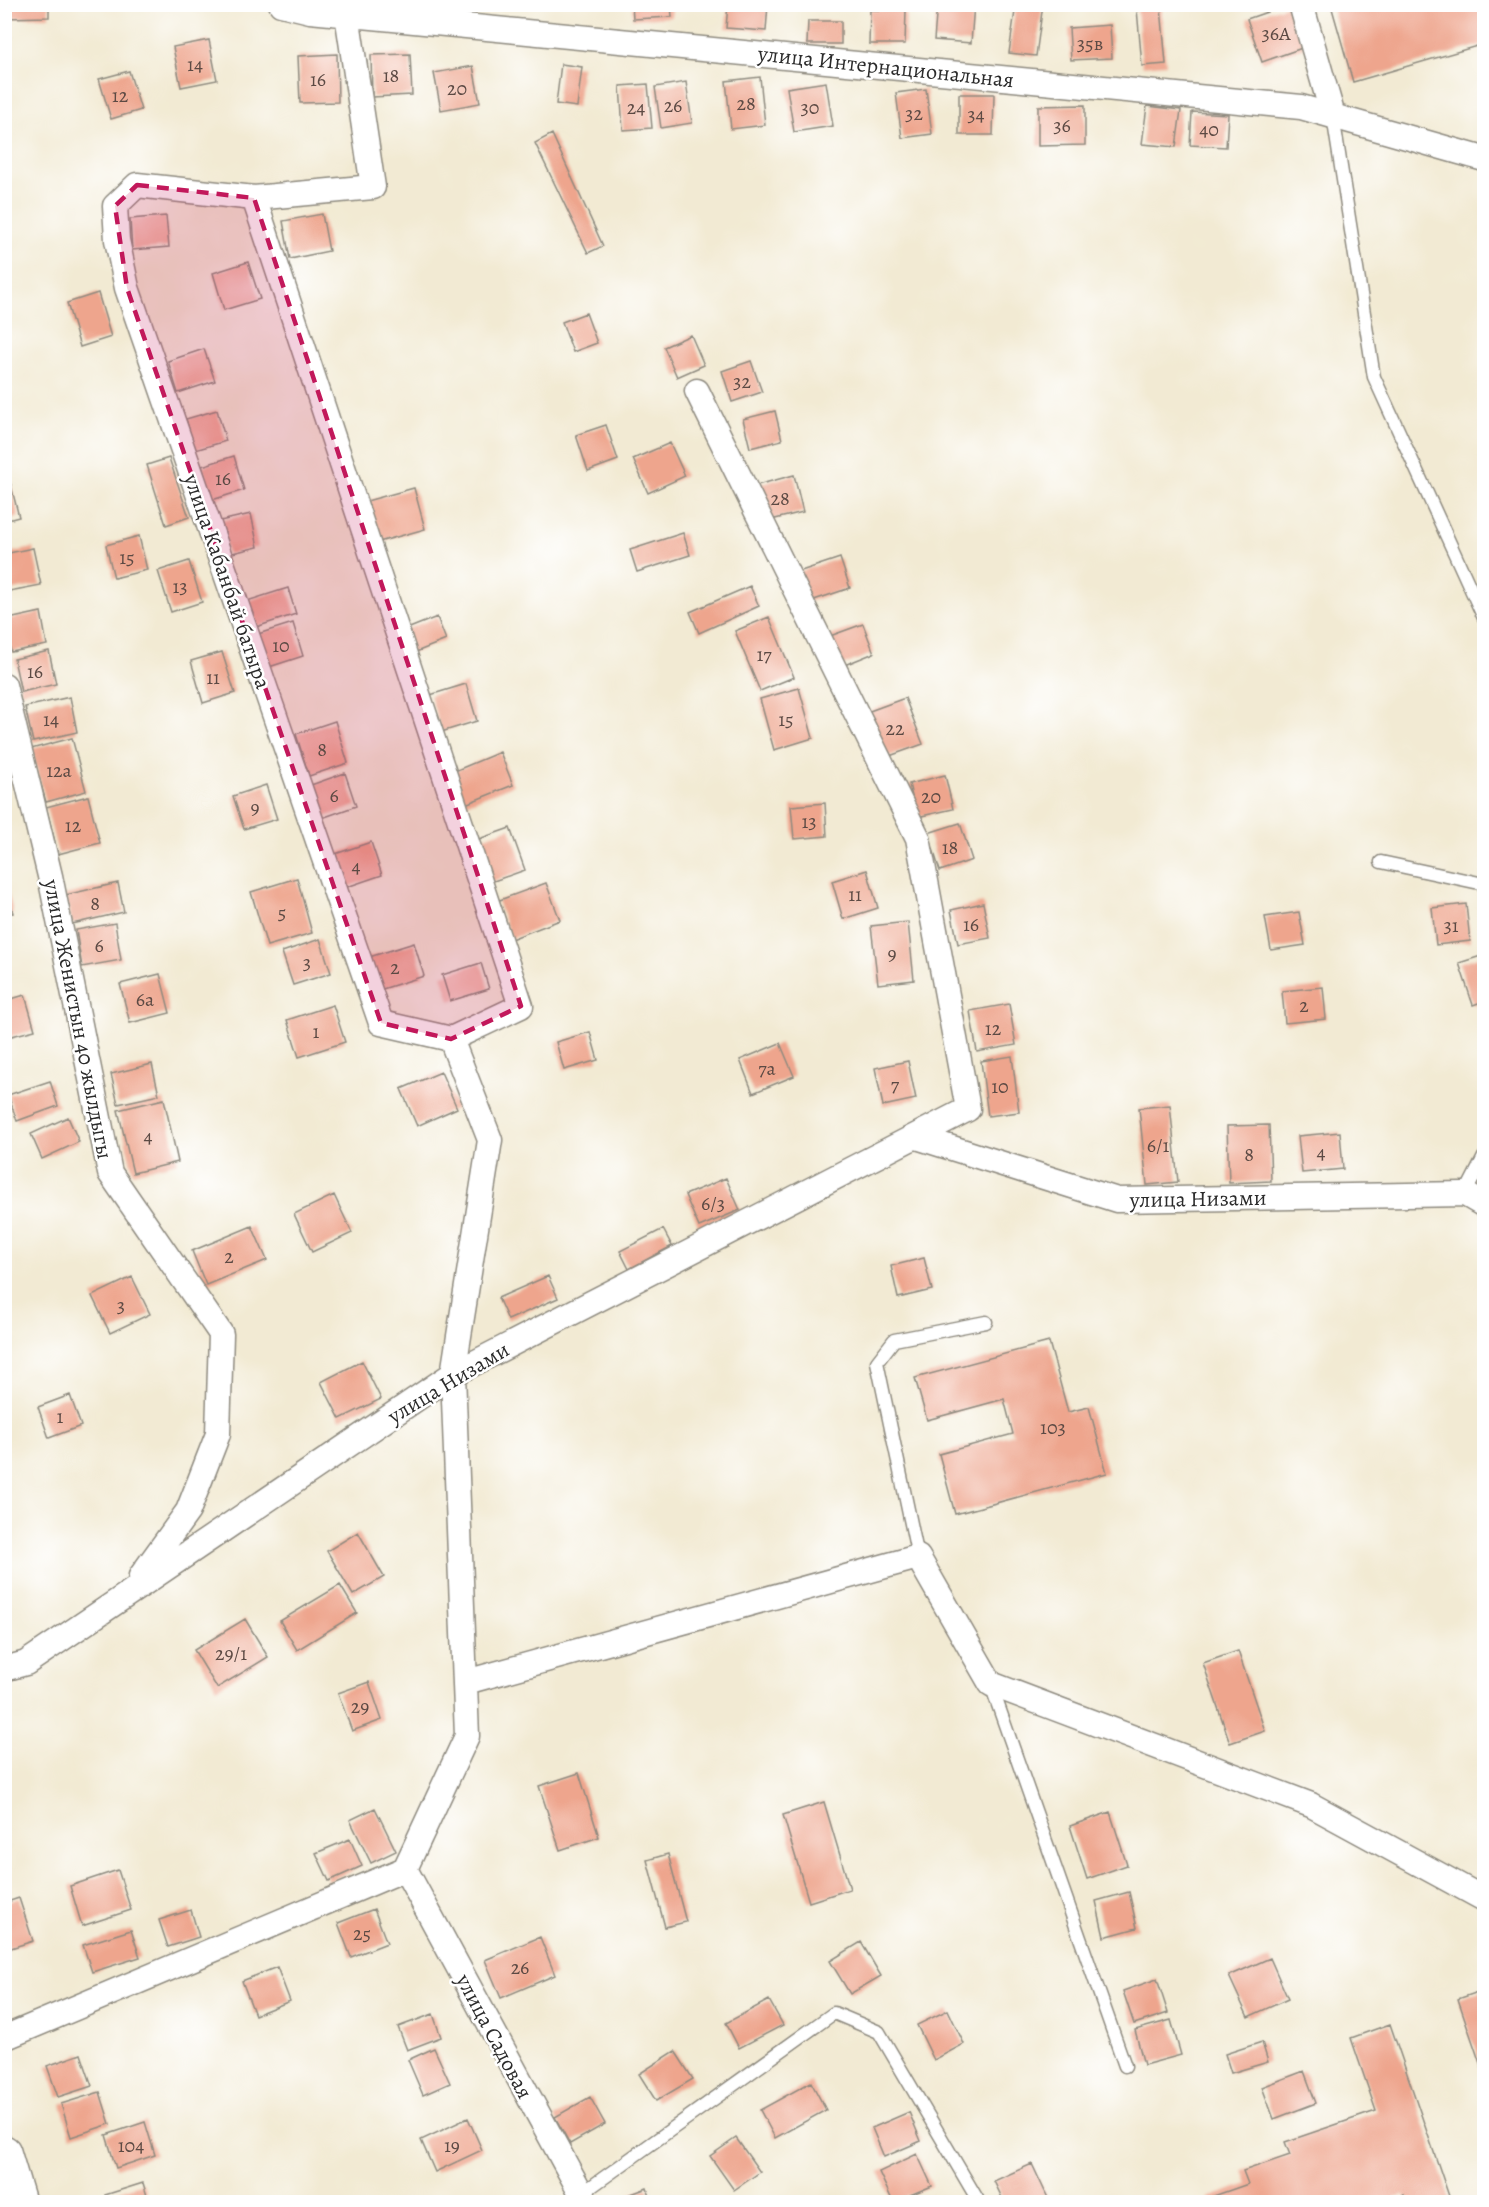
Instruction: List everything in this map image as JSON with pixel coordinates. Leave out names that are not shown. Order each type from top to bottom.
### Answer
[{"type":"main road","points":[[4,2152],[19,2202]]},
{"type":"street","name":"улица Интернациональная","points":[[281,4],[310,11],[1301,106],[1485,159]]},
{"type":"street","points":[[1301,4],[1333,116]]},
{"type":"street","name":"улица Кабанбай батыра","points":[[347,14],[373,187],[254,198],[137,185],[115,206],[117,240],[127,288],[381,1023],[451,1039]]},
{"type":"street","points":[[4,2038],[405,1869],[467,1736],[453,1374],[490,1140],[451,1039],[521,1006],[254,198]]},
{"type":"street","name":"улица Низами","points":[[4,1670],[26,1663],[132,1588],[453,1374],[968,1109],[918,838],[697,391]]},
{"type":"street","name":"улица Женистын 40 жылдыгы","points":[[4,685],[50,876],[110,1173],[220,1334],[218,1434],[188,1511],[132,1588]]},
{"type":"street","name":"улица Низами","points":[[917,1137],[1117,1200],[1475,1200]]},
{"type":"street","points":[[466,1682],[918,1557],[991,1684],[1311,1805],[1485,1899]]},
{"type":"street","name":"улица Садовая","points":[[405,1869],[583,2198]]},
{"type":"lane","points":[[1333,116],[1374,377],[1485,618]]},
{"type":"lane","points":[[1381,862],[1485,884]]},
{"type":"lane","points":[[1475,1200],[1485,1157]]},
{"type":"lane","points":[[918,1557],[877,1362],[894,1340],[986,1322]]},
{"type":"lane","points":[[991,1684],[1125,2066]]},
{"type":"lane","points":[[583,2198],[834,2013],[879,2032],[979,2202]]},
{"type":"highlighted area","points":[[137,185],[254,198],[521,1006],[451,1039],[381,1023],[127,288],[115,206]]},
{"type":"building","points":[[4,4],[49,4],[49,17],[4,18]]},
{"type":"building","points":[[632,4],[671,4],[672,17],[633,19]]},
{"type":"building","points":[[728,4],[768,4],[766,31],[726,28]]},
{"type":"building","points":[[937,4],[974,4],[971,43],[934,40]]},
{"type":"building","points":[[1016,4],[1043,4],[1036,56],[1009,53]]},
{"type":"building","points":[[1290,4],[1305,47],[1262,62],[1247,19]]},
{"type":"building","points":[[1331,5],[1484,5],[1484,44],[1353,82]]},
{"type":"building","points":[[1161,7],[1166,64],[1142,66],[1137,9]]},
{"type":"building","points":[[870,10],[906,10],[905,44],[869,44]]},
{"type":"building","points":[[808,21],[841,21],[841,44],[807,44]]},
{"type":"building","points":[[1110,25],[1112,58],[1071,60],[1069,28]]},
{"type":"building","points":[[209,40],[217,80],[181,87],[173,47]]},
{"type":"building","points":[[337,54],[338,102],[300,103],[298,56]]},
{"type":"building","points":[[410,54],[412,95],[372,97],[371,55]]},
{"type":"building","points":[[561,64],[582,67],[577,107],[556,104]]},
{"type":"building","points":[[473,66],[480,103],[441,110],[434,73]]},
{"type":"building","points":[[129,71],[141,110],[111,119],[99,79]]},
{"type":"building","points":[[760,77],[765,125],[731,129],[726,81]]},
{"type":"building","points":[[686,82],[692,123],[661,128],[655,87]]},
{"type":"building","points":[[826,82],[833,126],[794,132],[787,88]]},
{"type":"building","points":[[648,84],[652,128],[623,130],[620,86]]},
{"type":"building","points":[[926,89],[932,134],[902,138],[896,93]]},
{"type":"building","points":[[959,94],[994,94],[993,135],[959,135]]},
{"type":"building","points":[[1085,105],[1085,145],[1038,146],[1038,106]]},
{"type":"building","points":[[1147,106],[1181,110],[1176,147],[1142,144]]},
{"type":"building","points":[[1192,112],[1228,114],[1226,147],[1190,145]]},
{"type":"building","points":[[552,134],[603,246],[588,253],[535,143]]},
{"type":"building","points":[[322,214],[329,251],[290,259],[283,221]]},
{"type":"building","points":[[166,216],[169,247],[132,250],[130,219]]},
{"type":"building","points":[[248,262],[260,299],[224,310],[213,273]]},
{"type":"building","points":[[98,293],[111,337],[80,347],[67,303]]},
{"type":"building","points":[[586,313],[597,343],[573,352],[562,322]]},
{"type":"building","points":[[691,335],[704,365],[677,377],[664,347]]},
{"type":"building","points":[[204,349],[215,381],[178,393],[168,361]]},
{"type":"building","points":[[751,361],[762,392],[732,402],[722,371]]},
{"type":"building","points":[[217,410],[226,441],[195,450],[186,419]]},
{"type":"building","points":[[775,411],[782,440],[750,448],[743,419]]},
{"type":"building","points":[[606,425],[618,460],[588,471],[576,435]]},
{"type":"building","points":[[670,443],[685,476],[648,493],[633,459]]},
{"type":"building","points":[[234,456],[244,490],[212,500],[202,466]]},
{"type":"building","points":[[169,458],[189,517],[166,525],[147,465]]},
{"type":"building","points":[[7,470],[19,517],[4,521],[4,471]]},
{"type":"building","points":[[794,475],[803,512],[767,521],[757,485]]},
{"type":"building","points":[[414,488],[425,529],[375,543],[363,502]]},
{"type":"building","points":[[251,514],[258,547],[228,554],[220,521]]},
{"type":"building","points":[[683,533],[690,555],[637,572],[630,550]]},
{"type":"building","points":[[139,536],[147,570],[114,578],[106,545]]},
{"type":"building","points":[[33,548],[41,585],[4,592],[4,554]]},
{"type":"building","points":[[840,558],[850,588],[808,602],[798,572]]},
{"type":"building","points":[[189,561],[202,602],[171,612],[158,571]]},
{"type":"building","points":[[750,586],[759,606],[699,633],[690,612]]},
{"type":"building","points":[[288,588],[296,614],[256,627],[247,601]]},
{"type":"building","points":[[41,612],[47,645],[11,652],[4,620]]},
{"type":"building","points":[[437,617],[446,640],[411,654],[402,631]]},
{"type":"building","points":[[769,617],[794,677],[760,691],[735,631]]},
{"type":"building","points":[[293,623],[303,656],[269,667],[258,634]]},
{"type":"building","points":[[863,624],[874,653],[842,666],[830,636]]},
{"type":"building","points":[[49,651],[56,684],[21,692],[14,659]]},
{"type":"building","points":[[222,652],[235,693],[203,703],[191,661]]},
{"type":"building","points":[[466,684],[477,721],[441,732],[430,695]]},
{"type":"building","points":[[799,688],[813,738],[774,750],[760,699]]},
{"type":"building","points":[[70,697],[77,732],[33,742],[25,707]]},
{"type":"building","points":[[905,698],[923,744],[884,758],[867,712]]},
{"type":"building","points":[[335,721],[348,763],[309,776],[296,734]]},
{"type":"building","points":[[72,738],[86,791],[46,802],[31,749]]},
{"type":"building","points":[[500,752],[513,785],[463,805],[450,773]]},
{"type":"building","points":[[345,773],[356,806],[322,818],[311,785]]},
{"type":"building","points":[[945,775],[953,809],[917,817],[909,784]]},
{"type":"building","points":[[266,785],[277,819],[244,829],[233,796]]},
{"type":"building","points":[[88,796],[100,843],[58,854],[46,807]]},
{"type":"building","points":[[825,803],[827,836],[794,839],[791,806]]},
{"type":"building","points":[[960,823],[972,860],[940,871],[928,833]]},
{"type":"building","points":[[510,828],[525,870],[488,883],[473,841]]},
{"type":"building","points":[[371,842],[382,875],[341,889],[329,856]]},
{"type":"building","points":[[867,870],[878,908],[843,919],[832,881]]},
{"type":"building","points":[[4,877],[13,913],[4,914]]},
{"type":"building","points":[[297,878],[312,933],[267,946],[251,892]]},
{"type":"building","points":[[118,883],[124,912],[72,924],[65,895]]},
{"type":"building","points":[[546,883],[560,920],[511,939],[497,901]]},
{"type":"building","points":[[983,903],[990,938],[958,944],[951,910]]},
{"type":"building","points":[[1466,904],[1470,941],[1436,945],[1432,908]]},
{"type":"building","points":[[1299,912],[1305,945],[1271,950],[1265,917]]},
{"type":"building","points":[[908,922],[914,980],[878,984],[871,926]]},
{"type":"building","points":[[115,923],[121,960],[82,967],[76,930]]},
{"type":"building","points":[[320,939],[331,973],[293,985],[282,952]]},
{"type":"building","points":[[414,943],[424,976],[376,991],[366,958]]},
{"type":"building","points":[[1484,955],[1484,1001],[1473,1005],[1459,963]]},
{"type":"building","points":[[481,963],[489,989],[450,1001],[442,975]]},
{"type":"building","points":[[160,974],[170,1013],[130,1023],[120,984]]},
{"type":"building","points":[[1323,987],[1326,1019],[1285,1023],[1282,991]]},
{"type":"building","points":[[25,995],[35,1030],[4,1038],[4,1001]]},
{"type":"building","points":[[1009,1004],[1016,1045],[977,1052],[970,1011]]},
{"type":"building","points":[[333,1005],[345,1042],[299,1057],[287,1020]]},
{"type":"building","points":[[590,1032],[598,1060],[564,1070],[556,1042]]},
{"type":"building","points":[[780,1043],[794,1076],[753,1093],[740,1060]]},
{"type":"building","points":[[1012,1056],[1019,1112],[988,1116],[981,1061]]},
{"type":"building","points":[[908,1061],[916,1099],[883,1106],[875,1068]]},
{"type":"building","points":[[152,1064],[159,1095],[118,1104],[111,1074]]},
{"type":"building","points":[[441,1072],[457,1108],[417,1126],[401,1089]]},
{"type":"building","points":[[50,1081],[58,1106],[17,1121],[8,1095]]},
{"type":"building","points":[[164,1099],[178,1162],[133,1173],[118,1110]]},
{"type":"building","points":[[1170,1105],[1178,1182],[1147,1185],[1139,1108]]},
{"type":"building","points":[[68,1117],[79,1142],[42,1159],[31,1134]]},
{"type":"building","points":[[1269,1125],[1271,1181],[1229,1183],[1227,1126]]},
{"type":"building","points":[[1340,1132],[1343,1169],[1302,1173],[1298,1136]]},
{"type":"building","points":[[726,1178],[740,1210],[699,1227],[685,1195]]},
{"type":"building","points":[[334,1195],[352,1233],[312,1252],[294,1214]]},
{"type":"building","points":[[252,1226],[267,1260],[206,1285],[192,1251]]},
{"type":"building","points":[[663,1229],[672,1246],[629,1269],[620,1251]]},
{"type":"building","points":[[924,1258],[932,1290],[898,1298],[891,1266]]},
{"type":"building","points":[[548,1276],[558,1298],[508,1320],[498,1298]]},
{"type":"building","points":[[132,1277],[150,1314],[110,1333],[92,1296]]},
{"type":"building","points":[[1049,1342],[1068,1412],[1089,1407],[1107,1473],[955,1514],[939,1454],[1013,1434],[1004,1399],[927,1420],[915,1378]]},
{"type":"building","points":[[362,1361],[381,1399],[340,1419],[321,1382]]},
{"type":"building","points":[[70,1395],[81,1426],[49,1438],[38,1407]]},
{"type":"building","points":[[358,1532],[384,1577],[353,1595],[327,1551]]},
{"type":"building","points":[[340,1585],[357,1613],[297,1650],[280,1621]]},
{"type":"building","points":[[245,1619],[268,1657],[217,1688],[194,1650]]},
{"type":"building","points":[[1238,1651],[1265,1731],[1230,1743],[1203,1663]]},
{"type":"building","points":[[369,1682],[382,1720],[352,1731],[338,1693]]},
{"type":"building","points":[[579,1773],[599,1837],[560,1850],[539,1786]]},
{"type":"building","points":[[824,1802],[850,1889],[809,1902],[783,1815]]},
{"type":"building","points":[[375,1808],[396,1851],[371,1863],[350,1820]]},
{"type":"building","points":[[1110,1812],[1127,1865],[1087,1879],[1070,1826]]},
{"type":"building","points":[[350,1839],[362,1866],[329,1881],[316,1853]]},
{"type":"building","points":[[668,1854],[686,1922],[665,1927],[647,1860]]},
{"type":"building","points":[[118,1870],[131,1910],[82,1926],[70,1886]]},
{"type":"building","points":[[1129,1892],[1137,1928],[1104,1937],[1096,1901]]},
{"type":"building","points":[[19,1898],[33,1941],[8,1949],[4,1938],[4,1903]]},
{"type":"building","points":[[374,1909],[387,1943],[351,1957],[338,1923]]},
{"type":"building","points":[[191,1910],[199,1937],[168,1947],[159,1920]]},
{"type":"building","points":[[131,1930],[140,1957],[92,1972],[83,1945]]},
{"type":"building","points":[[540,1937],[555,1975],[501,1998],[485,1960]]},
{"type":"building","points":[[861,1942],[881,1976],[850,1994],[830,1961]]},
{"type":"building","points":[[1270,1958],[1288,1999],[1248,2017],[1229,1976]]},
{"type":"building","points":[[277,1967],[290,2001],[255,2015],[242,1981]]},
{"type":"building","points":[[1157,1979],[1168,2013],[1134,2024],[1123,1991]]},
{"type":"building","points":[[1484,1990],[1484,2075],[1458,1999]]},
{"type":"building","points":[[769,2000],[783,2025],[739,2048],[726,2023]]},
{"type":"building","points":[[948,2010],[964,2044],[934,2060],[917,2025]]},
{"type":"building","points":[[433,2014],[441,2037],[407,2050],[398,2027]]},
{"type":"building","points":[[1171,2020],[1181,2055],[1144,2065],[1135,2030]]},
{"type":"building","points":[[1390,2024],[1451,2202],[1407,2202],[1404,2195],[1384,2202],[1209,2202],[1208,2198],[1248,2184],[1243,2171],[1290,2155],[1285,2142],[1376,2111],[1351,2038]]},
{"type":"building","points":[[1262,2042],[1268,2062],[1231,2073],[1225,2054]]},
{"type":"building","points":[[434,2048],[450,2083],[423,2095],[408,2060]]},
{"type":"building","points":[[675,2051],[693,2079],[656,2101],[639,2074]]},
{"type":"building","points":[[81,2054],[92,2086],[58,2097],[47,2066]]},
{"type":"building","points":[[1304,2071],[1316,2103],[1274,2119],[1262,2087]]},
{"type":"building","points":[[811,2082],[826,2110],[775,2138],[760,2110]]},
{"type":"building","points":[[100,2092],[110,2124],[71,2137],[61,2104]]},
{"type":"building","points":[[590,2097],[605,2124],[570,2144],[555,2117]]},
{"type":"building","points":[[909,2112],[921,2141],[884,2157],[872,2128]]},
{"type":"building","points":[[468,2118],[482,2150],[435,2172],[421,2140]]},
{"type":"building","points":[[145,2122],[155,2155],[116,2168],[106,2135]]},
{"type":"building","points":[[736,2138],[760,2172],[734,2190],[710,2156]]},
{"type":"building","points":[[917,2154],[932,2186],[893,2202],[879,2172]]},
{"type":"building","points":[[1032,2164],[1048,2198],[1038,2202],[1004,2202],[994,2181]]},
{"type":"building","points":[[143,2183],[149,2202],[108,2202],[105,2195]]},
{"type":"building","points":[[647,2188],[652,2202],[610,2202]]}]
